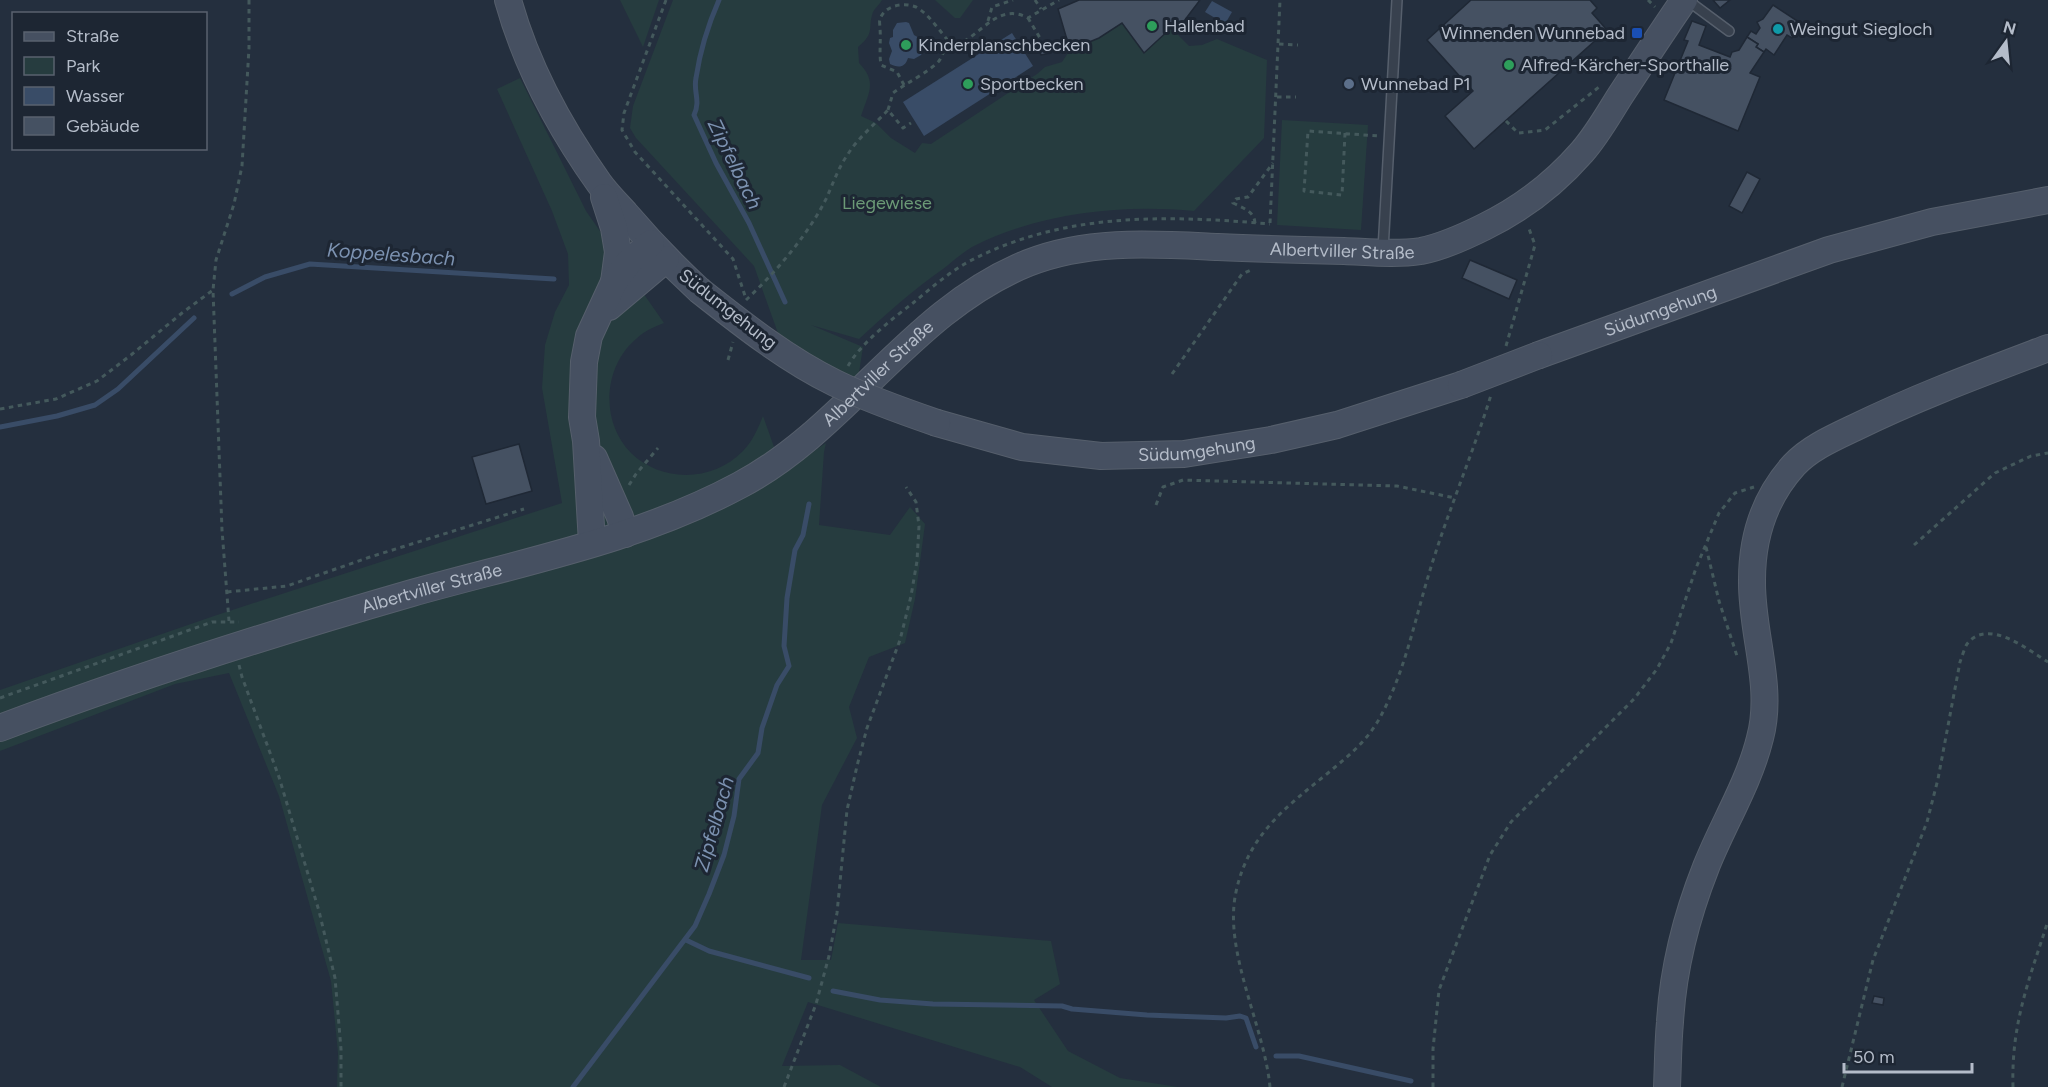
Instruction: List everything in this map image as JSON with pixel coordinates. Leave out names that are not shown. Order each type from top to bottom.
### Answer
[{"type":"street","name":"Südumgehung","points":[[508,0],[536,75],[565,129],[600,185],[658,251],[699,290],[754,333],[833,382],[879,403],[937,423],[1022,447],[1101,456],[1184,454],[1271,440],[1337,425],[1461,385],[1828,250],[1932,222],[2048,200]]},
{"type":"street","name":"Albertviller Straße","points":[[0,728],[105,688],[236,646],[409,594],[625,534],[672,518],[741,485],[766,470],[813,433],[907,343],[954,304],[994,279],[1030,262],[1074,250],[1116,245],[1383,253],[1422,250],[1462,238],[1522,207],[1552,182],[1585,149],[1686,0]]},
{"type":"street","points":[[600,185],[614,228],[618,252],[614,282]]},
{"type":"street","points":[[592,543],[586,441],[582,417],[584,362],[589,336],[614,282],[628,263],[658,251]]},
{"type":"street","points":[[597,318],[658,251]]},
{"type":"street","points":[[1667,1087],[1670,1019],[1678,965],[1689,918],[1705,868],[1752,765],[1761,736],[1766,701],[1752,589],[1752,556],[1761,519],[1773,492],[1796,464],[1822,444],[1876,417],[1959,381],[2048,348]]},
{"type":"street","points":[[586,441],[620,517],[625,534]]},
{"type":"lane","points":[[1383,253],[1396,0]]},
{"type":"lane","points":[[1686,0],[1729,31]]},
{"type":"path","points":[[249,0],[249,48],[242,166],[234,204],[216,260],[213,290],[222,530],[229,622],[242,677],[285,800],[319,911],[335,978],[341,1049],[341,1087]]},
{"type":"path","points":[[666,0],[624,113],[622,130],[635,152],[733,259],[746,300]]},
{"type":"path","points":[[988,22],[993,7],[1013,0]]},
{"type":"path","points":[[1035,0],[1041,9]]},
{"type":"path","points":[[1028,18],[1059,0]]},
{"type":"path","points":[[1270,224],[1280,0]]},
{"type":"path","points":[[1648,0],[1656,8]]},
{"type":"path","points":[[904,85],[897,72],[881,65],[882,45],[879,21],[887,10],[895,5],[905,4],[917,8],[951,44]]},
{"type":"path","points":[[743,310],[746,300],[778,268],[826,200],[848,153],[888,110],[893,93],[940,60],[944,50],[951,44],[960,44],[988,22],[1012,14],[1020,14],[1028,18],[1040,38],[1025,46]]},
{"type":"path","points":[[1279,44],[1298,45]]},
{"type":"path","points":[[1506,121],[1518,133],[1545,130],[1606,82]]},
{"type":"path","points":[[1276,97],[1296,97]]},
{"type":"path","points":[[888,110],[903,128],[911,123]]},
{"type":"path","points":[[1345,133],[1342,195],[1304,191],[1308,131],[1345,133],[1390,137]]},
{"type":"path","points":[[1256,223],[1255,216],[1251,212],[1233,203],[1248,196],[1274,162]]},
{"type":"path","points":[[1505,349],[1535,245],[1522,207]]},
{"type":"path","points":[[1173,374],[1242,274],[1252,270]]},
{"type":"path","points":[[0,409],[56,399],[97,381],[213,290]]},
{"type":"path","points":[[728,360],[734,340]]},
{"type":"path","points":[[1270,1087],[1260,1033],[1236,950],[1233,924],[1236,892],[1244,866],[1259,836],[1280,812],[1358,749],[1378,722],[1398,678],[1432,565],[1492,391]]},
{"type":"path","points":[[627,492],[636,474],[658,448]]},
{"type":"path","points":[[1914,545],[1995,472],[2031,456],[2048,453]]},
{"type":"path","points":[[1156,505],[1163,487],[1183,480],[1396,486],[1455,498]]},
{"type":"path","points":[[783,1087],[816,1004],[829,956],[837,913],[847,810],[857,766],[867,728],[900,640],[911,596],[917,561],[919,526],[915,502],[906,487]]},
{"type":"path","points":[[1433,1087],[1433,1049],[1439,990],[1490,855],[1511,822],[1634,699],[1657,669],[1671,643],[1696,568],[1719,513],[1734,493],[1752,487],[1773,492]]},
{"type":"path","points":[[227,592],[287,586],[370,557],[524,509]]},
{"type":"path","points":[[1706,546],[1719,601],[1740,665]]},
{"type":"path","points":[[1842,1087],[1873,960],[1927,822],[1938,779],[1960,662],[1967,644],[1990,632],[2006,637],[2048,662]]},
{"type":"path","points":[[2013,1087],[2012,1056],[2021,1004],[2048,921]]},
{"type":"green space","points":[[620,0],[659,0],[643,47]]},
{"type":"green space","name":"Liegewiese","points":[[673,0],[882,0],[873,12],[867,38],[858,47],[859,63],[870,82],[861,116],[876,123],[891,138],[915,153],[922,143],[931,144],[1045,67],[1062,62],[1070,50],[1099,38],[1122,23],[1144,53],[1171,28],[1189,46],[1202,45],[1217,39],[1267,60],[1264,138],[1194,211],[1109,210],[1052,219],[1025,226],[968,249],[910,294],[859,339],[811,325],[863,347],[858,379],[826,364],[779,336],[754,266],[636,138],[630,128],[633,106]]},
{"type":"green space","points":[[935,0],[973,0],[960,18],[955,18]]},
{"type":"green space","points":[[520,78],[586,211],[664,323],[636,339],[617,364],[612,379],[610,411],[621,440],[631,453],[643,463],[657,470],[687,475],[703,473],[717,469],[743,451],[752,439],[763,416],[783,472],[826,443],[819,525],[890,535],[910,507],[925,524],[915,599],[905,643],[869,657],[849,707],[857,738],[822,805],[801,960],[831,960],[838,923],[1051,941],[1060,984],[1034,1000],[1068,1051],[1120,1078],[1178,1087],[1052,1087],[1020,1067],[808,1002],[782,1066],[840,1065],[881,1087],[337,1087],[338,1053],[331,981],[279,796],[229,673],[175,684],[0,751],[0,690],[214,616],[562,503],[542,388],[545,345],[555,312],[569,285],[568,254],[552,211],[497,89]]},
{"type":"green space","points":[[1282,120],[1368,125],[1361,230],[1277,225]]},
{"type":"water","points":[[1212,1],[1232,12],[1225,24],[1205,12]]},
{"type":"water","name":"Kinderplanschbecken","points":[[897,23],[909,23],[914,35],[921,39],[925,48],[921,55],[914,59],[908,58],[903,65],[896,66],[890,64],[892,51],[890,38],[893,37],[893,30]]},
{"type":"water","name":"Sportbecken","points":[[1012,33],[1033,66],[924,136],[903,102]]},
{"type":"building","name":"Hallenbad","points":[[1079,0],[1200,0],[1175,33],[1171,28],[1144,53],[1122,23],[1099,38],[1070,50],[1058,9]]},
{"type":"building","name":"Alfred-Kärcher-Sporthalle","points":[[1471,0],[1590,0],[1597,8],[1592,13],[1607,30],[1474,149],[1445,116],[1473,91],[1427,40]]},
{"type":"building","points":[[1713,0],[1730,0],[1720,8]]},
{"type":"building","name":"Weingut Siegloch","points":[[1773,5],[1802,24],[1792,38],[1787,35],[1774,55],[1766,49],[1764,52],[1756,47],[1758,44],[1747,37],[1751,31],[1756,34],[1760,28],[1757,22],[1763,19]]},
{"type":"building","points":[[1692,21],[1706,26],[1699,45],[1730,57],[1732,52],[1739,50],[1747,37],[1758,44],[1756,47],[1764,52],[1750,73],[1760,77],[1738,131],[1664,100],[1688,41],[1684,40]]},
{"type":"building","points":[[1048,43],[1051,53],[1041,55],[1038,45]]},
{"type":"building","points":[[1747,172],[1760,179],[1742,213],[1729,206]]},
{"type":"building","points":[[1470,260],[1517,280],[1509,299],[1462,278]]},
{"type":"building","points":[[519,444],[532,491],[486,504],[472,457]]},
{"type":"building","points":[[1874,996],[1884,998],[1883,1005],[1872,1003]]},
{"type":"waterway","name":"Zipfelbach","points":[[719,0],[700,58],[695,83],[697,105],[694,115],[716,163],[749,223],[785,302]]},
{"type":"waterway","name":"Koppelesbach","points":[[232,294],[265,277],[310,264],[554,279]]},
{"type":"waterway","name":"Koppelesbach","points":[[0,427],[57,416],[95,405],[118,389],[194,318]]},
{"type":"waterway","name":"Zipfelbach","points":[[573,1087],[695,926],[709,894],[724,855],[734,816],[739,779],[758,753],[762,728],[777,685],[789,666],[784,646],[787,598],[795,550],[803,535],[809,504]]},
{"type":"waterway","points":[[686,940],[709,951],[809,978]]},
{"type":"waterway","points":[[833,991],[880,1000],[933,1004],[1062,1006],[1072,1009],[1147,1015],[1226,1018],[1240,1016],[1246,1018],[1256,1047]]},
{"type":"waterway","points":[[1276,1056],[1299,1056],[1411,1081]]},
{"type":"place","name":"Hallenbad","points":[[1152,26]]},
{"type":"place","name":"Weingut Siegloch","points":[[1778,29]]},
{"type":"place","name":"Winnenden Wunnebad","points":[[1637,33]]},
{"type":"place","name":"Kinderplanschbecken","points":[[906,45]]},
{"type":"place","name":"Alfred-Kärcher-Sporthalle","points":[[1509,65]]},
{"type":"place","name":"Sportbecken","points":[[968,84]]},
{"type":"place","name":"Wunnebad P1","points":[[1349,84]]}]
